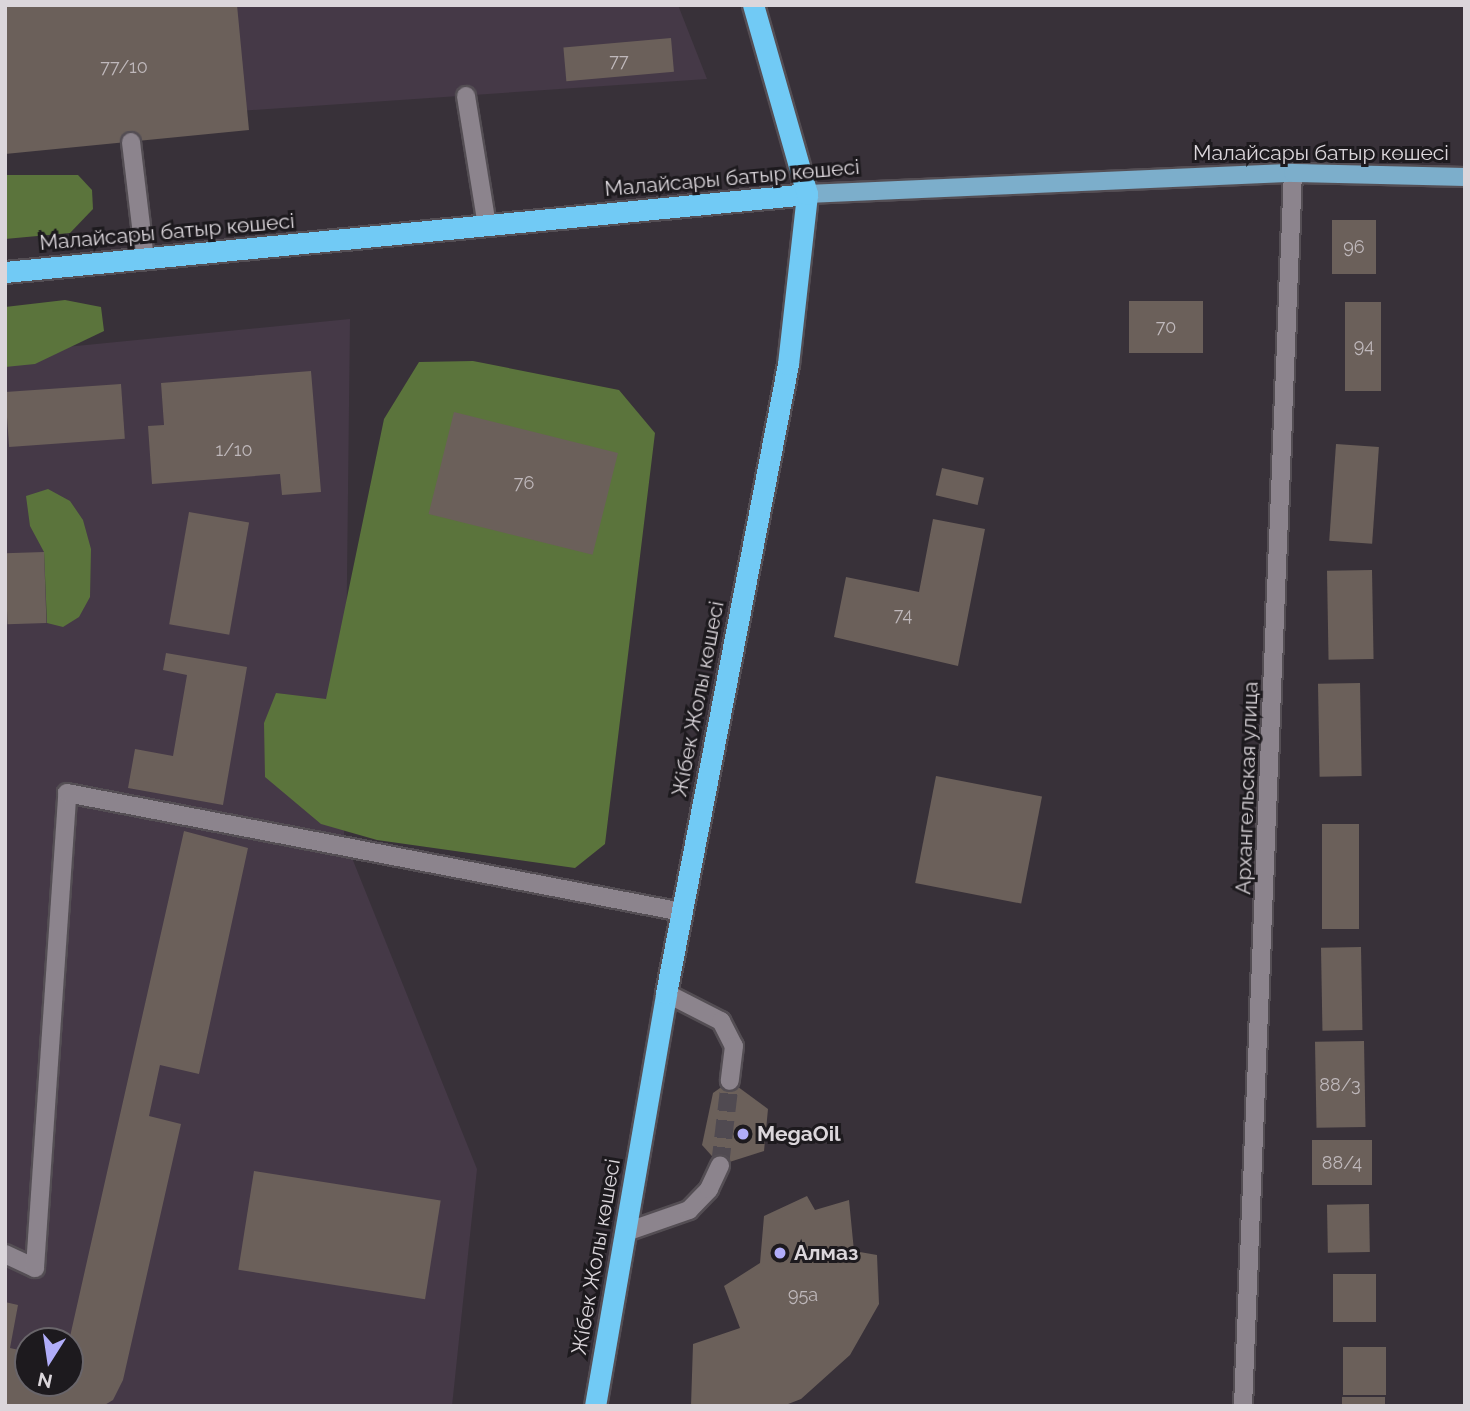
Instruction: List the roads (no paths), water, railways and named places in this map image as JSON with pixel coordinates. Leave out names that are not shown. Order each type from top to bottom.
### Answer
[{"type":"highway","name":"Жібек Жолы көшесі","points":[[595,1406],[666,993],[788,364],[807,194],[753,5]]},
{"type":"highway","name":"Малайсары батыр көшесі","points":[[5,272],[807,194]]},
{"type":"main road","name":"Малайсары батыр көшесі","points":[[807,194],[1293,173],[1465,177]]},
{"type":"street","points":[[466,96],[487,226]]},
{"type":"street","points":[[131,142],[145,259]]},
{"type":"street","name":"Архангельская улица","points":[[1242,1406],[1293,173]]},
{"type":"street","points":[[5,1254],[35,1268],[67,793],[682,912]]},
{"type":"street","points":[[666,993],[721,1021],[734,1046],[730,1081]]},
{"type":"street","points":[[626,1232],[689,1210],[709,1189],[720,1165]]},
{"type":"tunnel","points":[[720,1165],[730,1081]]},
{"type":"place","name":"MegaOil","points":[[743,1134]]},
{"type":"place","name":"Алмаз","points":[[780,1253]]}]
